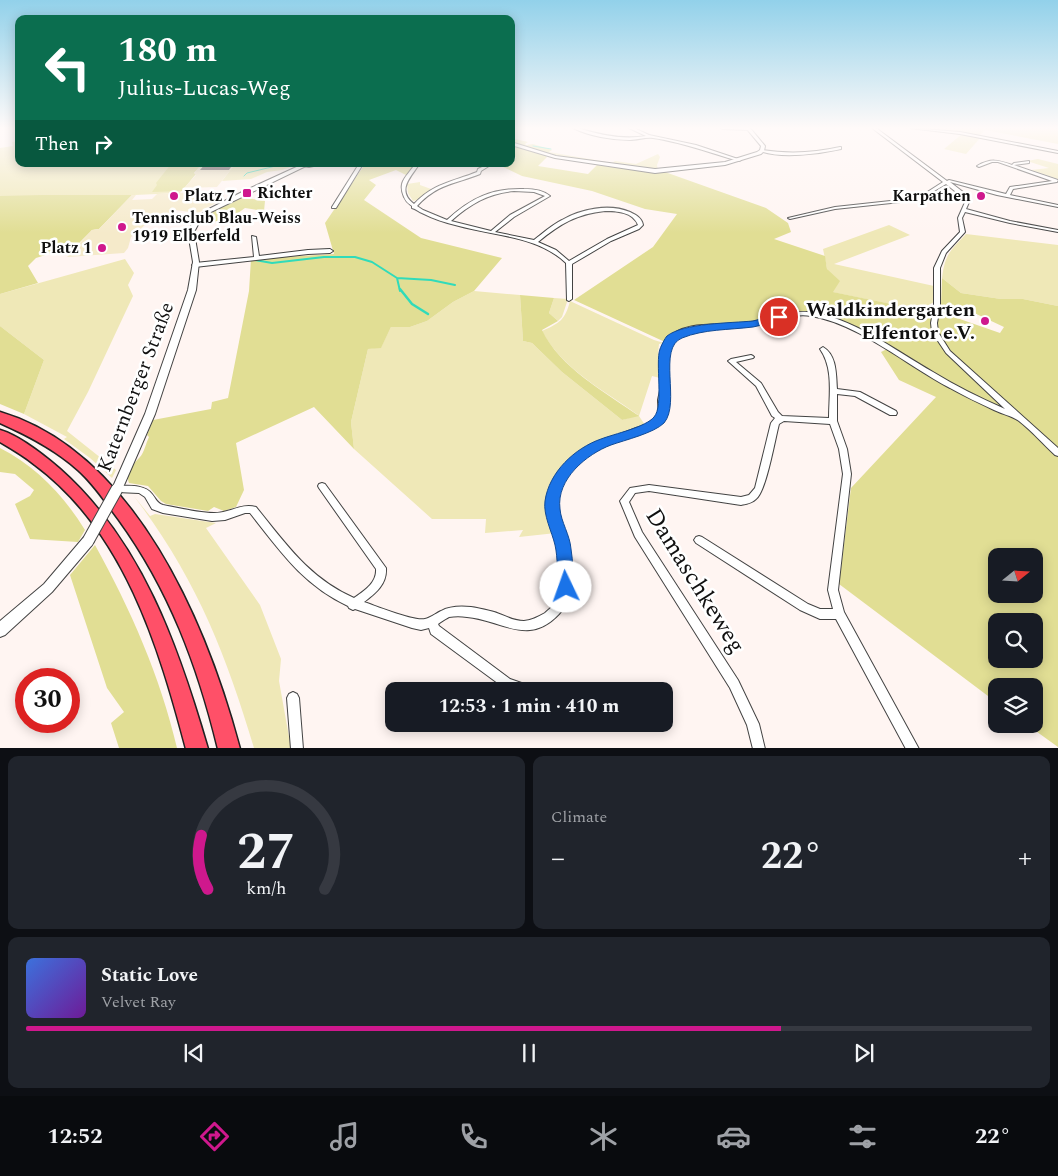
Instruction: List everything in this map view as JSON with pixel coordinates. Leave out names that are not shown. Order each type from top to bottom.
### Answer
[{"type":"highway","points":[[0,417],[54,445],[83,466],[104,489],[144,542],[160,569],[195,641],[229,748]]},
{"type":"highway","points":[[0,435],[49,466],[84,500],[110,534],[141,586],[163,637],[183,697],[197,748]]},
{"type":"street","points":[[594,163],[647,171],[668,171],[720,163]]},
{"type":"street","points":[[920,163],[968,199],[969,202],[960,218],[963,232],[944,252],[938,263],[935,332],[948,352],[1058,452]]},
{"type":"street","points":[[979,166],[988,163]]},
{"type":"street","points":[[1005,163],[1058,181],[1012,188],[1007,196]]},
{"type":"street","points":[[1011,164],[1020,163]]},
{"type":"street","name":"Katernberger Straße","points":[[0,630],[48,588],[88,540],[117,489],[142,435],[192,290],[196,265],[191,235],[192,226],[209,211],[301,167]]},
{"type":"street","points":[[334,207],[359,167]]},
{"type":"street","points":[[415,167],[406,179],[403,188],[406,198],[414,207],[448,221],[535,242],[557,253],[569,263]]},
{"type":"street","points":[[414,207],[432,190],[446,183],[478,173],[479,170],[484,167]]},
{"type":"street","points":[[941,179],[1007,196],[1058,206]]},
{"type":"street","points":[[790,218],[835,208],[919,199],[946,182]]},
{"type":"street","points":[[448,221],[471,202],[503,190],[532,190],[548,196],[512,216],[492,232]]},
{"type":"street","points":[[535,242],[566,220],[589,212],[609,209],[619,210],[632,215],[640,221],[641,225],[637,228],[609,240],[569,263]]},
{"type":"street","points":[[964,210],[1010,222],[1058,231]]},
{"type":"street","points":[[254,237],[257,257]]},
{"type":"street","points":[[196,265],[257,257],[330,252]]},
{"type":"street","points":[[569,263],[569,299]]},
{"type":"street","points":[[117,489],[132,488],[143,491],[155,506],[163,509],[212,517],[225,516],[245,509],[253,510],[300,569],[334,596],[353,605],[420,625],[451,612],[463,611],[483,614],[522,628],[531,627],[558,608],[566,587],[564,547],[552,510],[552,501],[560,478],[573,462],[599,444],[644,428],[659,420],[662,412],[666,377],[665,348],[670,339],[684,332],[756,323],[793,314],[817,316],[862,334],[956,389],[1022,420]]},
{"type":"street","points":[[824,349],[830,357],[834,369],[833,421],[843,449],[847,474],[833,590],[839,614],[913,748]]},
{"type":"street","points":[[751,357],[731,360],[759,385],[775,414],[781,419],[833,421]]},
{"type":"street","points":[[833,390],[857,394],[893,413]]},
{"type":"street","name":"Damaschkeweg","points":[[759,748],[753,724],[734,684],[638,534],[624,501],[634,490],[649,488],[741,502],[748,501],[756,495],[759,488],[775,423],[781,419]]},
{"type":"street","points":[[322,486],[381,568],[383,575],[380,581],[353,605]]},
{"type":"street","name":"Damaschkeweg","points":[[699,540],[804,607],[820,614],[839,614]]},
{"type":"street","points":[[431,622],[435,630],[506,682]]},
{"type":"street","points":[[293,698],[297,748]]},
{"type":"shaded area","points":[[0,163],[15,163],[15,167],[197,167],[182,185],[184,188],[180,193],[134,195],[0,209]]},
{"type":"shaded area","points":[[515,163],[541,163],[538,166],[588,174],[597,165],[655,173],[665,172],[766,208],[788,223],[791,232],[774,239],[825,256],[827,269],[840,281],[833,292],[940,314],[941,308],[955,312],[954,317],[1000,333],[1004,327],[972,312],[971,314],[960,309],[941,305],[942,278],[961,293],[1001,299],[1023,299],[1058,306],[1058,747],[1039,733],[1043,733],[1043,678],[988,678],[988,696],[839,584],[851,488],[936,397],[899,380],[881,352],[889,348],[836,321],[814,313],[785,313],[760,321],[712,324],[688,329],[665,342],[574,300],[653,247],[677,214],[645,209],[592,191],[522,176],[503,167],[515,167]]},
{"type":"shaded area","points":[[608,163],[658,163],[658,170]]},
{"type":"shaded area","points":[[1033,163],[1058,164],[1058,179],[1031,170],[1049,168]]},
{"type":"shaded area","points":[[169,167],[199,167],[182,191],[152,192],[157,185],[156,183]]},
{"type":"shaded area","name":"Tennisclub Blau-Weiss 1919 Elberfeld","points":[[199,167],[233,167],[217,187],[184,188],[196,175],[194,173]]},
{"type":"shaded area","points":[[233,167],[290,167],[267,172],[251,179],[222,181]]},
{"type":"shaded area","points":[[363,167],[413,167],[406,175],[396,170],[369,180],[376,185],[364,200],[421,238],[502,258],[474,291],[453,302],[427,321],[410,327],[391,327],[381,348],[368,349],[351,422],[354,449],[314,407],[236,443],[244,490],[236,507],[224,511],[214,507],[208,511],[166,504],[148,486],[129,483],[129,472],[143,453],[153,420],[211,409],[212,402],[228,398],[249,291],[251,259],[334,254],[325,223]]},
{"type":"shaded area","points":[[420,182],[420,185],[431,189],[413,201],[408,193],[407,184]]},
{"type":"shaded area","name":"Tennisclub Blau-Weiss 1919 Elberfeld","points":[[196,192],[224,195],[223,199],[198,213],[175,210],[159,222],[146,224],[131,237],[128,248],[124,253],[67,257],[92,230],[99,229],[132,195],[136,195],[132,200],[152,199],[157,194]]},
{"type":"shaded area","points":[[132,195],[99,229],[92,230],[77,245],[36,258],[28,266],[38,283],[0,294],[0,196]]},
{"type":"shaded area","points":[[241,197],[265,201],[264,211],[245,208],[231,218],[198,225],[206,216]]},
{"type":"shaded area","points":[[889,225],[910,235],[834,264],[934,286],[934,302],[920,310],[832,292],[823,249]]},
{"type":"shaded area","points":[[966,234],[1058,245],[1058,306],[1023,299],[1001,299],[961,293],[942,278],[949,253]]},
{"type":"shaded area","points":[[125,259],[134,273],[128,285],[133,296],[88,392],[67,431],[116,470],[112,478],[90,458],[64,439],[67,437],[24,414],[44,360],[0,326],[0,294]]},
{"type":"shaded area","points":[[474,291],[520,295],[523,341],[532,343],[562,372],[622,420],[638,415],[572,368],[551,345],[542,331],[553,326],[564,317],[570,301],[664,343],[659,344],[658,353],[664,356],[664,379],[652,376],[639,416],[645,425],[614,435],[583,450],[559,472],[551,486],[548,503],[556,533],[519,537],[523,530],[485,533],[486,519],[432,519],[354,449],[351,422],[368,349],[381,347],[391,327],[410,327],[427,321],[453,302]]},
{"type":"shaded area","points":[[520,295],[554,298],[549,313],[558,321],[542,330],[550,344],[584,378],[639,416],[622,420],[562,372],[532,343],[523,341]]},
{"type":"shaded area","points":[[554,298],[568,299],[562,317],[558,321],[549,313]]},
{"type":"shaded area","points":[[0,326],[44,360],[24,414],[0,404]]},
{"type":"shaded area","points":[[0,448],[37,473],[68,505],[85,530],[78,542],[30,539],[15,504],[30,496],[34,490],[15,474],[0,472]]},
{"type":"shaded area","points":[[133,495],[150,516],[155,514],[216,523],[206,528],[260,605],[281,659],[279,681],[291,748],[254,748],[232,679],[206,616],[174,555]]},
{"type":"shaded area","points":[[95,545],[121,594],[143,644],[162,695],[177,748],[119,748],[111,723],[124,712],[107,688],[70,575]]},
{"type":"building","points":[[202,167],[231,167],[229,170],[200,170]]},
{"type":"waterway","points":[[244,176],[247,173],[272,167]]},
{"type":"waterway","points":[[255,260],[272,263],[324,257],[355,257],[372,262],[397,278]]},
{"type":"waterway","points":[[397,278],[431,280],[455,285]]},
{"type":"waterway","points":[[397,278],[400,291]]},
{"type":"waterway","points":[[400,289],[412,304],[428,314]]},
{"type":"place","name":"Richter","points":[[247,193]]},
{"type":"place","name":"Platz 7","points":[[174,196]]},
{"type":"place","name":"Karpathen","points":[[981,196]]},
{"type":"place","name":"Tennisclub Blau-Weiss 1919 Elberfeld","points":[[122,227]]},
{"type":"place","name":"Platz 1","points":[[102,248]]},
{"type":"place","name":"Waldkindergarten Elfentor e.V.","points":[[985,321]]},
{"type":"route","points":[[566,587],[564,547],[552,510],[555,491],[565,471],[573,462],[599,444],[644,428],[659,420],[662,412],[662,397],[666,377],[665,350],[671,338],[692,330],[756,323],[779,317]]}]
